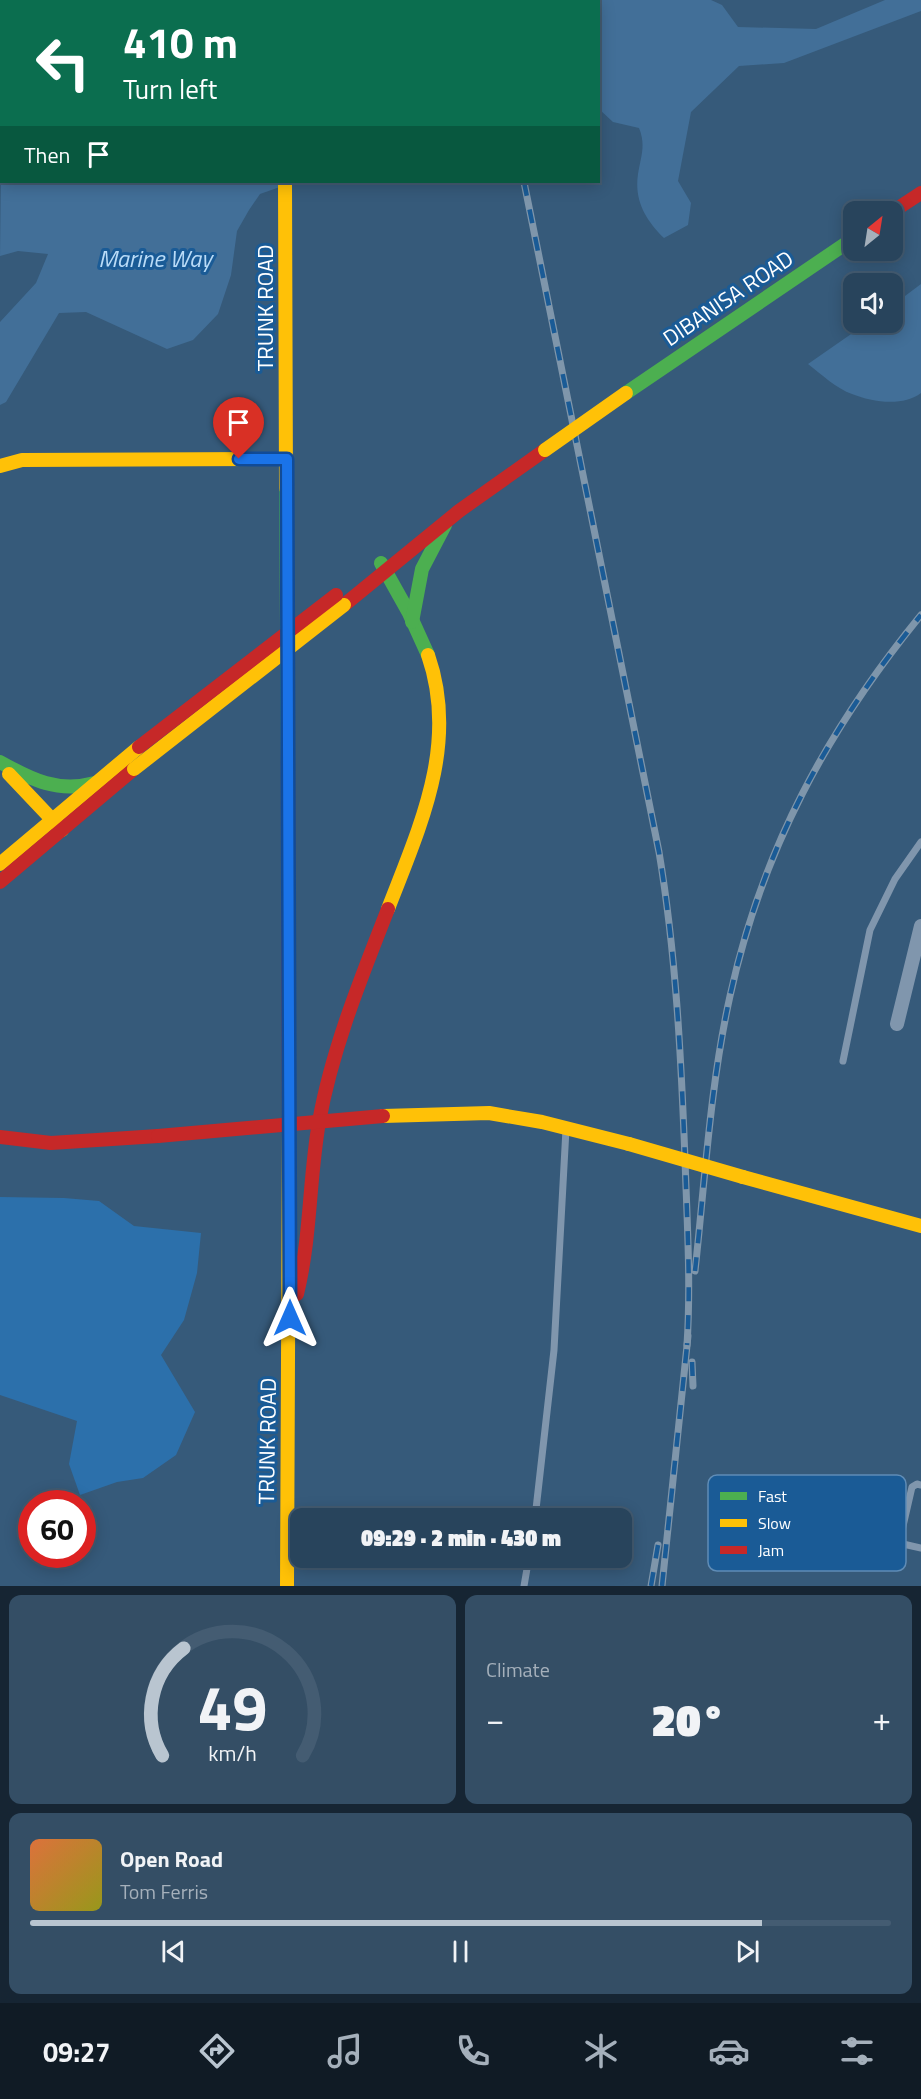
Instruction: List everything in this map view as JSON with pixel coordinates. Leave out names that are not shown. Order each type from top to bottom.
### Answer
[{"type":"main road","name":"TRUNK ROAD","points":[[285,183],[290,1318],[287,1586]]},
{"type":"main road","points":[[903,205],[921,193]]},
{"type":"main road","name":"DIBANISA ROAD","points":[[459,511],[626,393],[843,245]]},
{"type":"main road","points":[[0,466],[22,460],[287,459]]},
{"type":"main road","points":[[0,864],[139,747],[383,567],[445,525],[459,511]]},
{"type":"main road","points":[[383,567],[421,533],[459,511]]},
{"type":"main road","points":[[412,622],[416,587],[422,569],[445,525]]},
{"type":"main road","points":[[290,1318],[306,1263],[313,1166],[324,1099],[343,1029],[415,839],[440,751],[440,702],[431,667],[412,622],[383,567]]},
{"type":"main road","points":[[0,882],[340,600]]},
{"type":"main road","points":[[0,763],[30,779],[58,788],[70,790],[96,783]]},
{"type":"main road","points":[[0,763],[62,830]]},
{"type":"main road","points":[[0,1137],[51,1143],[383,1116],[453,1112],[487,1113],[566,1127],[921,1226]]},
{"type":"street","points":[[897,1024],[921,926]]},
{"type":"lane","points":[[843,1061],[870,930],[895,879],[921,842]]},
{"type":"lane","points":[[536,1508],[553,1362],[566,1127]]},
{"type":"lane","points":[[906,1513],[912,1487],[917,1484],[921,1485]]},
{"type":"lane","points":[[906,1545],[921,1548]]},
{"type":"lane","points":[[524,1586],[527,1568]]},
{"type":"shaded area","points":[[0,1197],[99,1201],[134,1226],[201,1233],[197,1273],[184,1320],[161,1355],[195,1412],[176,1455],[143,1478],[117,1482],[94,1490],[78,1490],[69,1464],[77,1421],[0,1395]]},
{"type":"water","points":[[600,0],[711,0],[722,5],[738,27],[816,29],[885,0],[921,0],[921,11],[784,63],[739,66],[691,112],[678,181],[691,203],[688,225],[664,238],[647,217],[638,193],[638,174],[643,145],[639,128],[613,122],[600,110]]},
{"type":"water","name":"Marine Way","points":[[1,183],[291,183],[260,194],[249,210],[237,231],[231,275],[218,314],[193,340],[167,349],[86,312],[59,313],[6,402],[0,405],[0,322],[36,283],[48,254],[18,251],[0,256]]},
{"type":"water","points":[[921,284],[921,393],[897,402],[869,399],[841,389],[808,364],[853,333],[903,333],[903,298]]},
{"type":"railway","points":[[524,183],[665,890],[674,967],[682,1082],[689,1298],[687,1345]]},
{"type":"railway","points":[[695,1271],[709,1133],[723,1030],[744,942],[760,891],[802,794],[828,748],[887,658],[921,615]]},
{"type":"railway","points":[[662,1586],[688,1336]]},
{"type":"railway","points":[[692,1362],[693,1386]]},
{"type":"railway","points":[[651,1586],[658,1545]]},
{"type":"traffic: fast","points":[[626,393],[843,245]]},
{"type":"traffic: fast","points":[[286,488],[288,762]]},
{"type":"traffic: fast","points":[[412,622],[422,569],[445,525]]},
{"type":"traffic: fast","points":[[381,563],[409,613],[428,655]]},
{"type":"traffic: fast","points":[[0,762],[46,783],[69,786],[95,783]]},
{"type":"traffic: slow","points":[[285,183],[286,488]]},
{"type":"traffic: slow","points":[[545,450],[626,393]]},
{"type":"traffic: slow","points":[[0,466],[22,460],[287,459]]},
{"type":"traffic: slow","points":[[134,769],[344,605]]},
{"type":"traffic: slow","points":[[388,909],[423,816],[432,784],[437,753],[439,721],[436,688],[428,655]]},
{"type":"traffic: slow","points":[[0,864],[139,747]]},
{"type":"traffic: slow","points":[[9,774],[62,830]]},
{"type":"traffic: slow","points":[[383,1116],[489,1113],[542,1122],[629,1144]]},
{"type":"traffic: slow","points":[[287,1586],[289,1131]]},
{"type":"traffic: slow","points":[[629,1144],[743,1177]]},
{"type":"traffic: slow","points":[[743,1177],[921,1226]]},
{"type":"traffic: jam","points":[[903,205],[921,193]]},
{"type":"traffic: jam","points":[[344,605],[459,511],[545,450]]},
{"type":"traffic: jam","points":[[139,747],[336,595]]},
{"type":"traffic: jam","points":[[288,762],[289,1131]]},
{"type":"traffic: jam","points":[[0,882],[134,769]]},
{"type":"traffic: jam","points":[[297,1294],[305,1251],[319,1122],[331,1068],[348,1014],[388,909]]},
{"type":"traffic: jam","points":[[158,1136],[383,1116]]},
{"type":"traffic: jam","points":[[0,1137],[51,1143],[158,1136]]},
{"type":"route","points":[[239,459],[287,459],[290,1318]]}]
